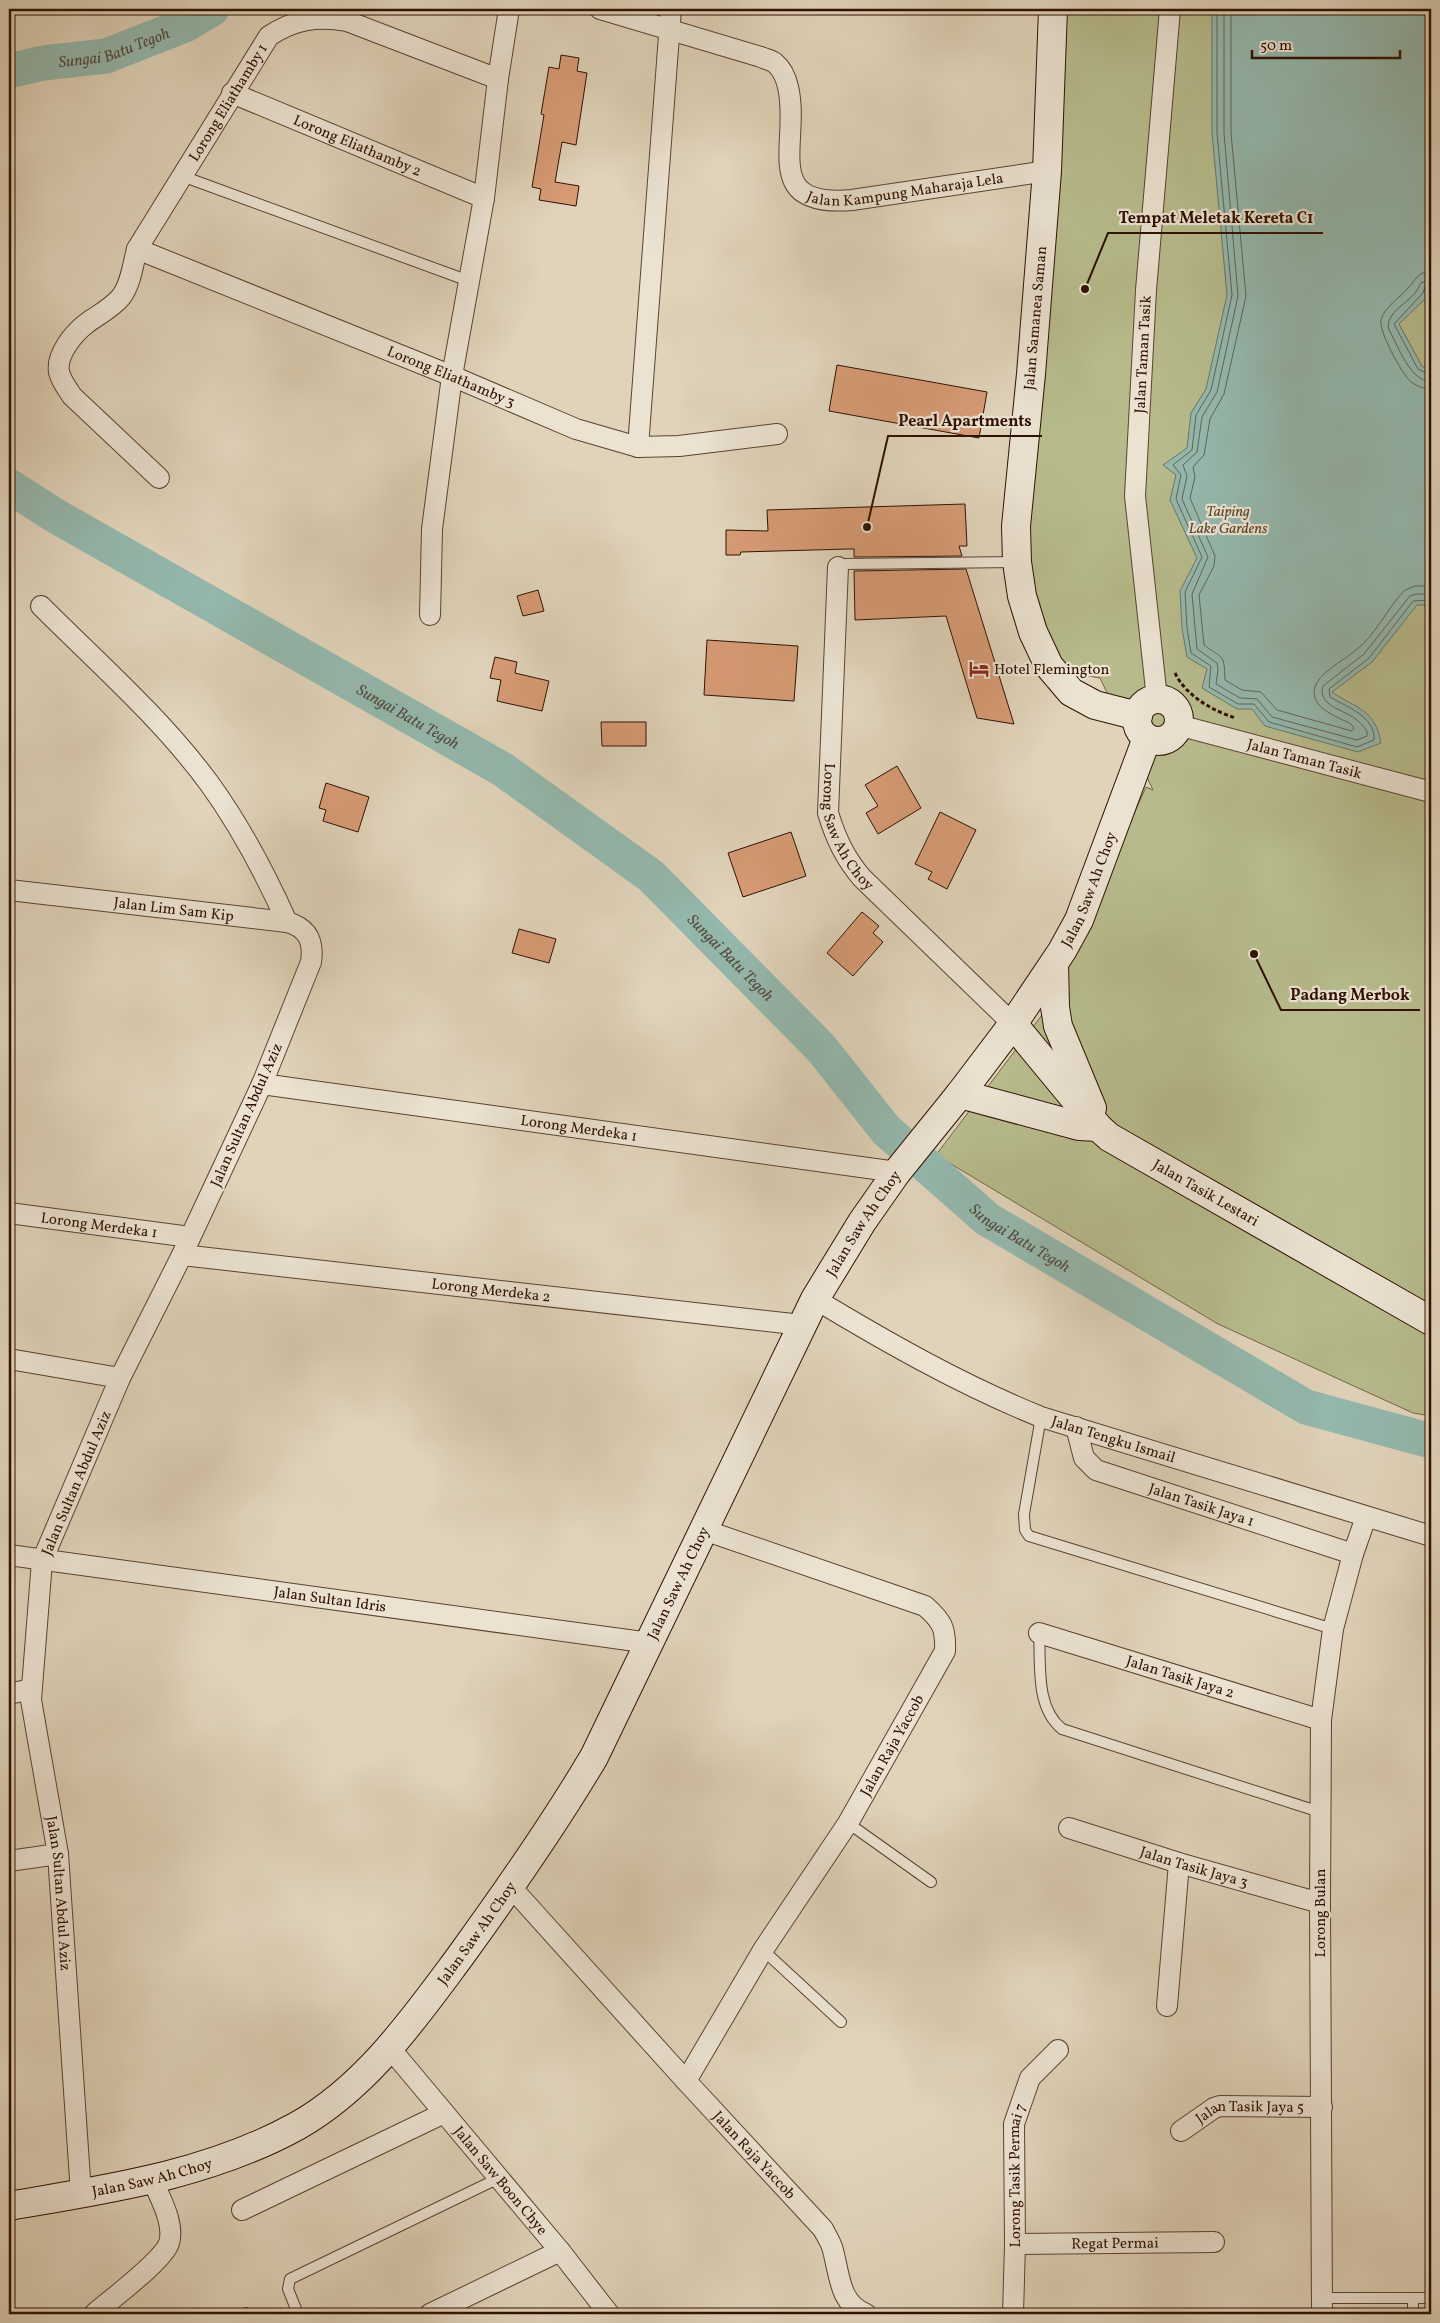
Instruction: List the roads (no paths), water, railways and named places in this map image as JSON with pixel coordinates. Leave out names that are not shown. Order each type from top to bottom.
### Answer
[{"type":"street","points":[[430,615],[432,529],[452,376],[484,198],[498,79],[509,9]]},
{"type":"street","name":"Jalan Kampung Maharaja Lela","points":[[600,9],[776,63],[786,77],[791,100],[789,171],[794,185],[804,194],[818,200],[835,202],[852,200],[1047,170]]},
{"type":"street","points":[[638,447],[671,9]]},
{"type":"street","name":"Jalan Samanea Saman","points":[[1053,9],[1047,170],[1029,403],[1016,526],[1016,562],[1022,596],[1033,632],[1050,666],[1071,692],[1095,705],[1147,718],[1160,741],[1172,736],[1178,725]]},
{"type":"street","name":"Jalan Taman Tasik","points":[[1147,718],[1135,496],[1146,290],[1170,9]]},
{"type":"street","name":"Lorong Eliathamby 1","points":[[158,478],[72,396],[62,382],[59,371],[60,358],[71,340],[86,324],[121,296],[130,276],[137,249],[232,94],[270,36],[284,26],[305,19],[347,20],[498,79]]},
{"type":"street","name":"Lorong Eliathamby 2","points":[[232,94],[484,198]]},
{"type":"street","name":"Lorong Eliathamby 3","points":[[137,249],[452,376],[576,429],[638,447],[679,446],[777,434]]},
{"type":"street","name":"Lorong Saw Ah Choy","points":[[838,567],[828,813],[836,840],[848,861],[862,878],[1014,1024]]},
{"type":"street","points":[[41,606],[161,726],[209,783],[259,861],[287,922]]},
{"type":"street","name":"Jalan Saw Ah Choy","points":[[9,2206],[153,2181],[197,2168],[252,2147],[298,2126],[333,2102],[358,2081],[389,2047],[437,1987],[511,1887],[556,1821],[594,1757],[815,1299],[862,1222],[901,1167],[1014,1024],[1054,964],[1079,920],[1147,718]]},
{"type":"street","name":"Jalan Taman Tasik","points":[[1178,725],[1431,792]]},
{"type":"street","name":"Jalan Lim Sam Kip","points":[[9,890],[287,922],[298,925],[309,934],[313,948],[311,962]]},
{"type":"street","name":"Jalan Sultan Abdul Aziz","points":[[81,2194],[58,1854],[30,1700],[42,1561],[120,1378],[186,1246],[262,1084],[311,962]]},
{"type":"street","points":[[960,1094],[1079,1126],[1098,1127],[1081,1077],[1058,1026],[1055,1007],[1054,964]]},
{"type":"street","name":"Jalan Tasik Lestari","points":[[1014,1024],[1098,1127],[1123,1146],[1431,1320]]},
{"type":"street","name":"Lorong Merdeka 1","points":[[262,1084],[901,1167]]},
{"type":"street","name":"Lorong Merdeka 1","points":[[9,1213],[186,1246]]},
{"type":"street","name":"Lorong Merdeka 2","points":[[186,1246],[802,1325]]},
{"type":"street","name":"Jalan Tengku Ismail","points":[[815,1299],[886,1342],[979,1390],[1041,1417],[1431,1536]]},
{"type":"street","points":[[9,1360],[120,1378]]},
{"type":"street","name":"Jalan Tasik Jaya 1","points":[[1076,1427],[1084,1458],[1096,1470],[1353,1554]]},
{"type":"street","name":"Lorong Bulan","points":[[1322,2306],[1321,1720],[1333,1629],[1353,1554],[1366,1517]]},
{"type":"street","name":"Jalan Raja Yaccob","points":[[686,2081],[763,1950],[848,1823],[945,1651],[946,1632],[937,1616],[925,1606],[704,1530]]},
{"type":"street","name":"Jalan Sultan Idris","points":[[9,1555],[42,1561],[650,1642]]},
{"type":"street","name":"Jalan Tasik Jaya 2","points":[[1039,1633],[1321,1720]]},
{"type":"street","points":[[9,1694],[31,1689]]},
{"type":"street","name":"Jalan Tasik Jaya 3","points":[[1069,1828],[1179,1863],[1320,1903]]},
{"type":"street","points":[[9,1861],[58,1854]]},
{"type":"street","points":[[1167,2006],[1179,1863]]},
{"type":"street","name":"Jalan Raja Yaccob","points":[[511,1887],[823,2229],[832,2244],[840,2283],[847,2300],[857,2310],[866,2314]]},
{"type":"street","name":"Jalan Saw Boon Chye","points":[[389,2047],[560,2251],[609,2314]]},
{"type":"street","name":"Lorong Tasik Permai 7","points":[[1013,2314],[1015,2244],[1014,2124],[1030,2078],[1058,2050]]},
{"type":"street","name":"Jalan Tasik Jaya 5","points":[[1181,2131],[1214,2108],[1220,2106],[1322,2107]]},
{"type":"street","points":[[242,2210],[444,2113]]},
{"type":"street","points":[[94,2314],[156,2260],[169,2243],[169,2223],[153,2181]]},
{"type":"street","name":"Regat Permai","points":[[1015,2244],[1214,2242]]},
{"type":"street","points":[[430,2314],[560,2251]]},
{"type":"lane","points":[[182,176],[469,281]]},
{"type":"lane","points":[[838,567],[845,564],[1016,562]]},
{"type":"lane","points":[[1041,1417],[1024,1514],[1026,1530],[1030,1536],[1333,1629]]},
{"type":"lane","points":[[1039,1633],[1044,1700],[1050,1717],[1062,1729],[1320,1812]]},
{"type":"lane","points":[[848,1823],[931,1882]]},
{"type":"lane","points":[[763,1950],[841,2022]]},
{"type":"lane","points":[[298,2314],[288,2290],[290,2279],[499,2178]]},
{"type":"lane","points":[[1413,2298],[1413,2314]]},
{"type":"lane","points":[[1322,2306],[1431,2298]]},
{"type":"water","points":[[1212,9],[1431,9],[1431,279],[1428,296],[1399,324],[1422,366],[1431,371],[1431,605],[1417,605],[1372,662],[1332,692],[1364,711],[1374,723],[1378,732],[1381,743],[1358,752],[1265,726],[1252,709],[1237,709],[1202,688],[1207,669],[1187,657],[1182,628],[1180,591],[1197,558],[1170,500],[1176,475],[1163,465],[1187,448],[1191,413],[1206,389],[1227,295],[1212,133]]},
{"type":"waterway","name":"Sungai Batu Tegoh","points":[[9,71],[43,63],[106,56],[185,25],[212,9]]},
{"type":"waterway","name":"Sungai Batu Tegoh","points":[[9,486],[54,515],[502,769],[651,876],[821,1048],[886,1130],[987,1219],[1306,1407],[1431,1441]]},
{"type":"place","name":"Tempat Meletak Kereta C1","points":[[1085,289]]},
{"type":"place","name":"Pearl Apartments","points":[[867,527]]},
{"type":"place","name":"Hotel Flemington","points":[[979,669]]},
{"type":"place","name":"Padang Merbok","points":[[1254,954]]},
{"type":"park label","name":"Taiping Lake Gardens","points":[[1228,520]]}]
